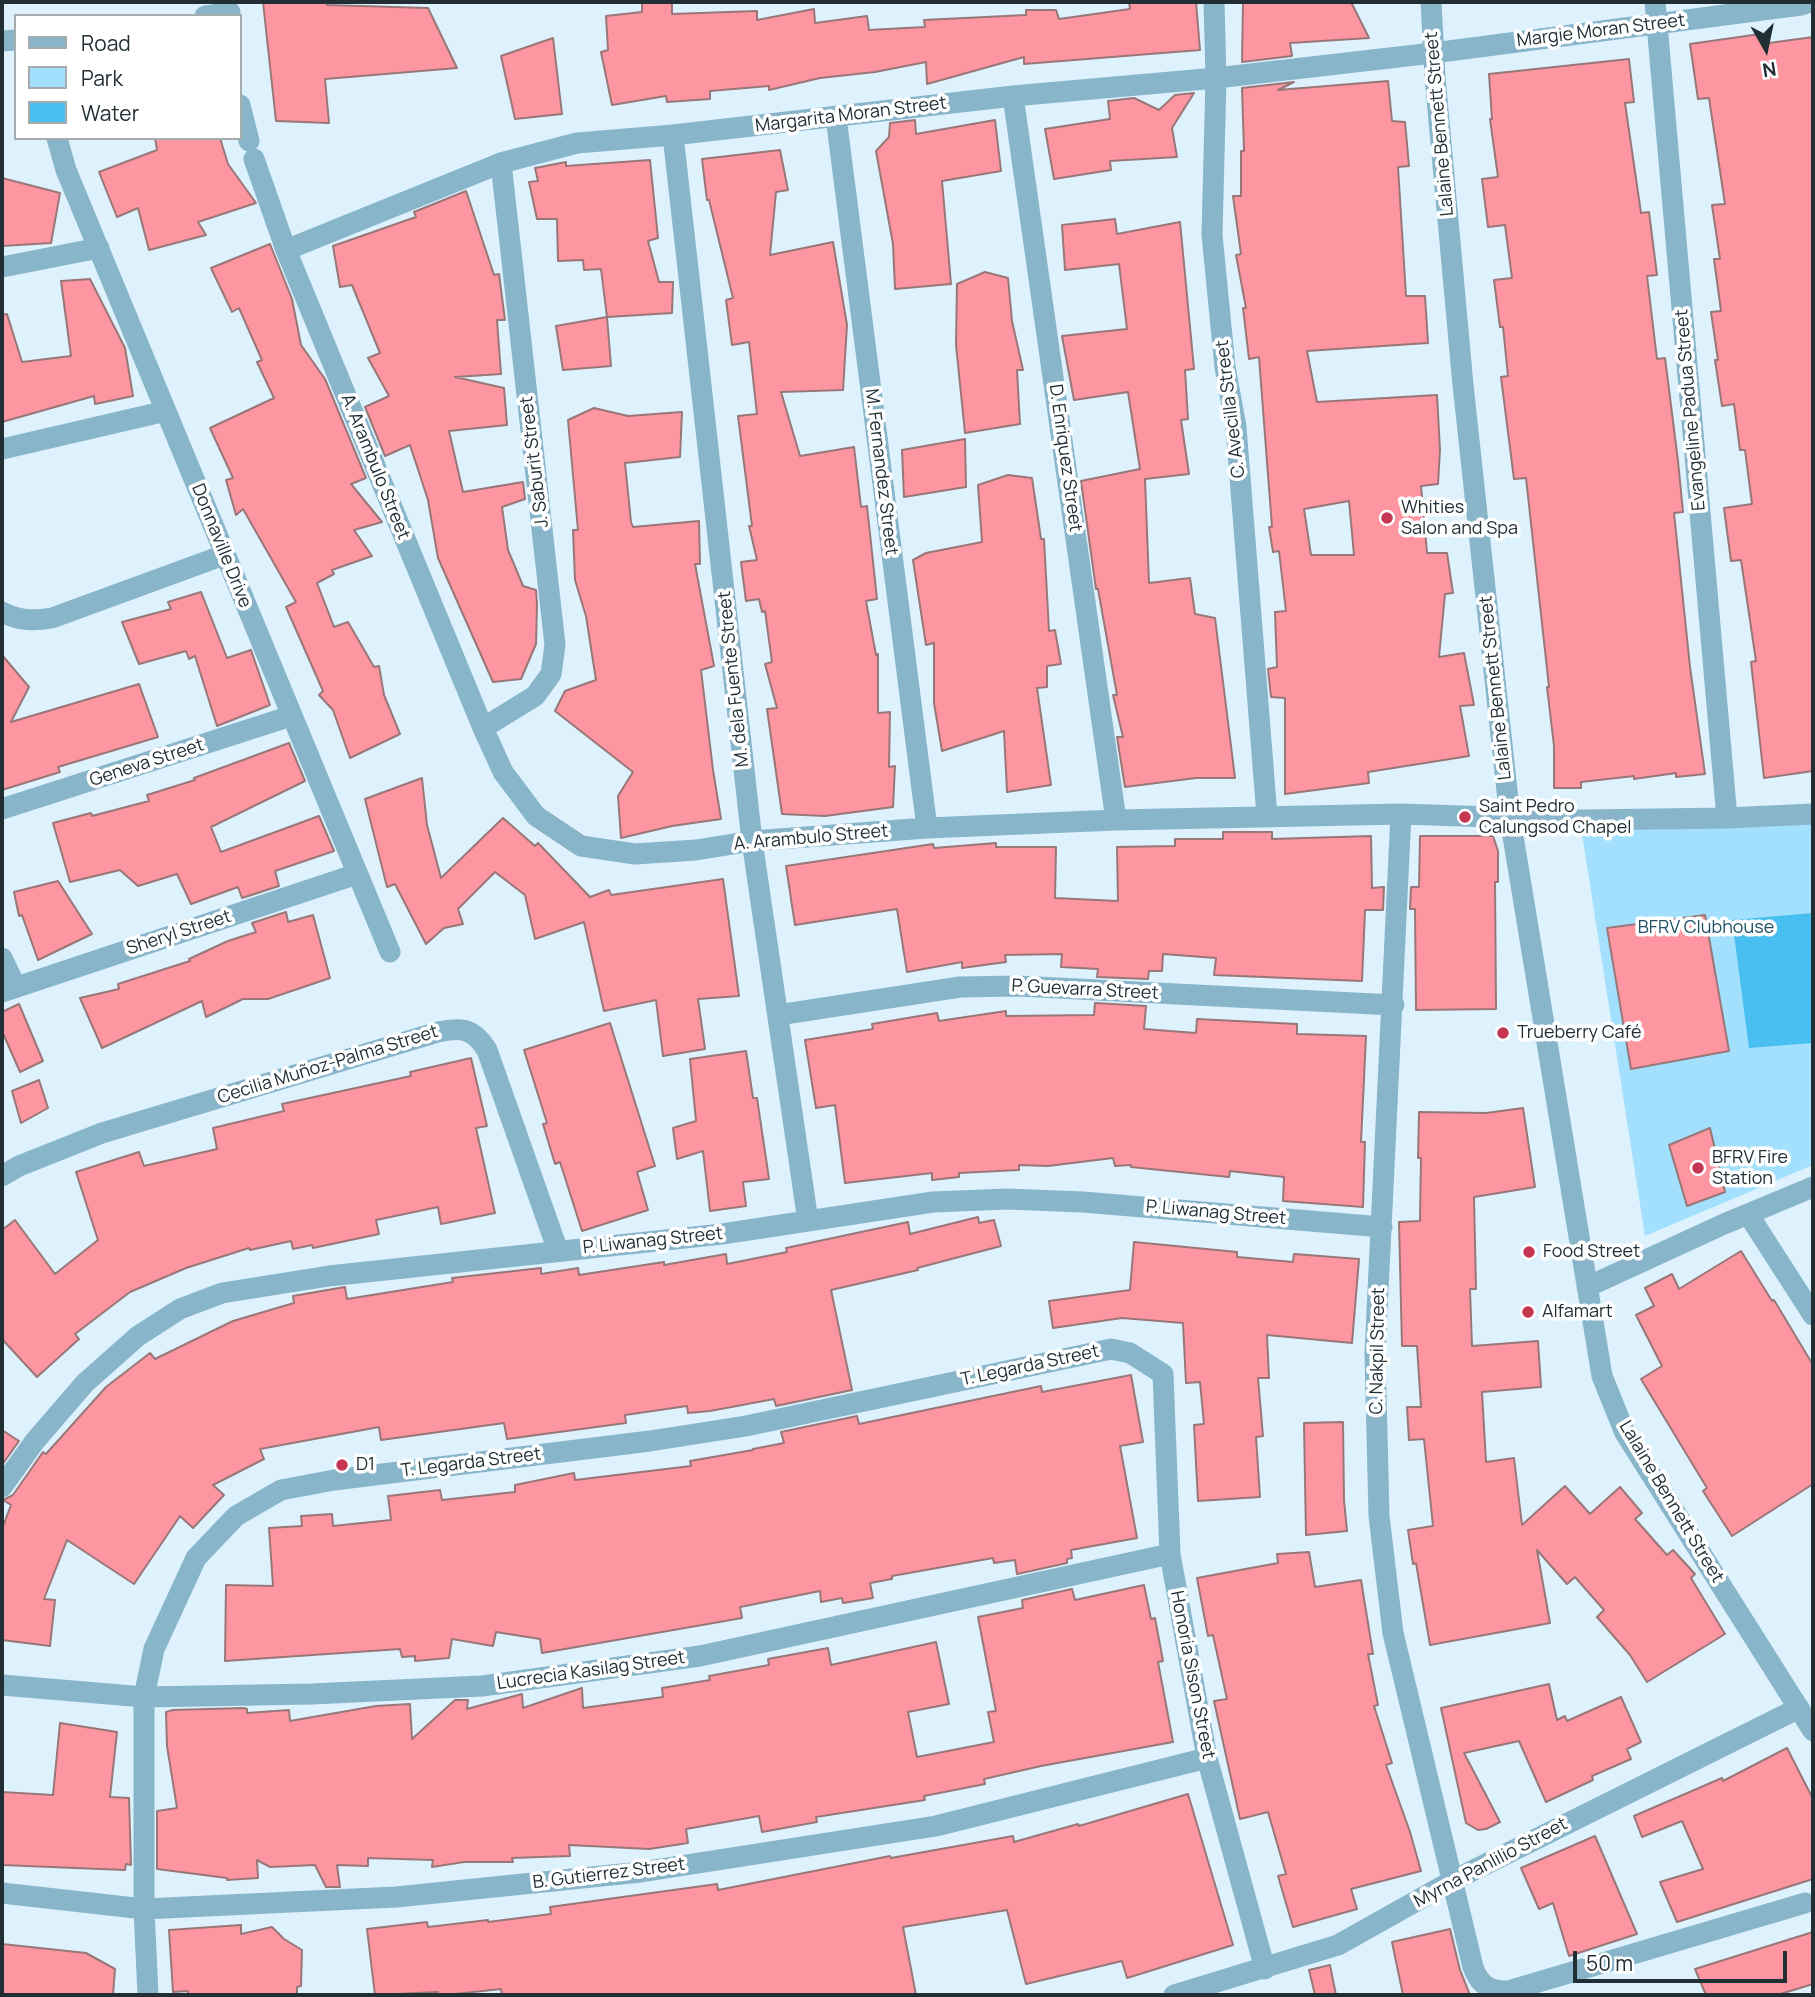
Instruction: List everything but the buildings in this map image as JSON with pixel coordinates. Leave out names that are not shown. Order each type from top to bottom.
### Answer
[{"type":"street","name":"C. Avecilla Street","points":[[1214,2],[1216,78],[1212,235],[1225,367],[1236,428],[1267,816]]},
{"type":"street","name":"Lalaine Bennett Street","points":[[1431,2],[1433,53],[1463,385],[1510,818],[1602,1376],[1625,1433],[1813,1731]]},
{"type":"street","name":"Evangeline Padua Street","points":[[1655,2],[1727,818]]},
{"type":"street","name":"Margie Moran Street","points":[[1433,53],[1811,2]]},
{"type":"street","name":"Margarita Moran Street","points":[[286,250],[500,163],[577,144],[1433,53]]},
{"type":"street","name":"D. Enriquez Street","points":[[1013,96],[1116,820]]},
{"type":"street","name":"A. Arambulo Street","points":[[242,113],[251,150],[286,250],[503,772],[536,816],[581,846],[635,854],[696,850],[752,841],[927,828],[1267,816],[1401,814],[1510,818],[1727,818],[1813,814]]},
{"type":"street","name":"M. Fernandez Street","points":[[836,117],[927,828]]},
{"type":"street","name":"M. dela Fuente Street","points":[[673,135],[752,841],[808,1221]]},
{"type":"street","name":"Donnaville Drive","points":[[58,140],[66,170],[390,952]]},
{"type":"street","name":"J. Saburit Street","points":[[483,728],[535,696],[551,674],[555,645],[500,163]]},
{"type":"street","points":[[2,267],[99,248]]},
{"type":"street","points":[[2,449],[166,411]]},
{"type":"street","points":[[2,612],[13,618],[33,621],[52,618],[224,555]]},
{"type":"street","name":"Geneva Street","points":[[2,809],[291,716]]},
{"type":"street","name":"C. Nakpil Street","points":[[1401,814],[1376,1353],[1379,1517],[1393,1633],[1477,1979],[1496,1991],[1508,1991],[1805,1903]]},
{"type":"street","name":"Sheryl Street","points":[[9,989],[357,874]]},
{"type":"street","points":[[2,958],[9,989]]},
{"type":"street","name":"P. Guevarra Street","points":[[778,1015],[960,987],[1018,986],[1394,1005]]},
{"type":"street","name":"Cecilia Muñoz-Palma Street","points":[[2,1176],[19,1166],[102,1133],[438,1032],[468,1030],[480,1039],[486,1050],[558,1251]]},
{"type":"street","points":[[1587,1287],[1813,1187]]},
{"type":"street","name":"P. Liwanag Street","points":[[2,1487],[35,1441],[85,1383],[138,1336],[180,1309],[222,1293],[329,1276],[722,1234],[933,1202],[1007,1199],[1083,1202],[1382,1227]]},
{"type":"street","points":[[1748,1214],[1813,1315]]},
{"type":"street","name":"T. Legarda Street","points":[[148,1995],[144,1697],[154,1650],[196,1558],[236,1516],[281,1490],[334,1480],[650,1441],[746,1426],[1111,1349],[1130,1353],[1163,1374]]},
{"type":"street","name":"Honoria Sison Street","points":[[1163,1374],[1170,1555],[1207,1758],[1265,1969]]},
{"type":"street","name":"Lucrecia Kasilag Street","points":[[2,1685],[144,1697],[312,1694],[482,1686],[700,1656],[1170,1555]]},
{"type":"street","name":"Myrna Panlilio Street","points":[[1174,1995],[1338,1945],[1452,1881],[1798,1708]]},
{"type":"street","name":"B. Gutierrez Street","points":[[2,1893],[145,1909],[396,1897],[640,1872],[936,1826],[1207,1758]]},
{"type":"green space","name":"BFRV Clubhouse","points":[[1813,813],[1813,1165],[1645,1236],[1580,821]]},
{"type":"water","points":[[1813,913],[1813,1043],[1749,1048],[1732,920]]},
{"type":"place","name":"Whities Salon and Spa","points":[[1387,518]]},
{"type":"place","name":"Saint Pedro Calungsod Chapel","points":[[1465,817]]},
{"type":"place","name":"Trueberry Café","points":[[1503,1033]]},
{"type":"place","name":"BFRV Fire Station","points":[[1698,1168]]},
{"type":"place","name":"Food Street","points":[[1529,1252]]},
{"type":"place","name":"Alfamart","points":[[1528,1312]]},
{"type":"place","name":"D1","points":[[342,1465]]}]
